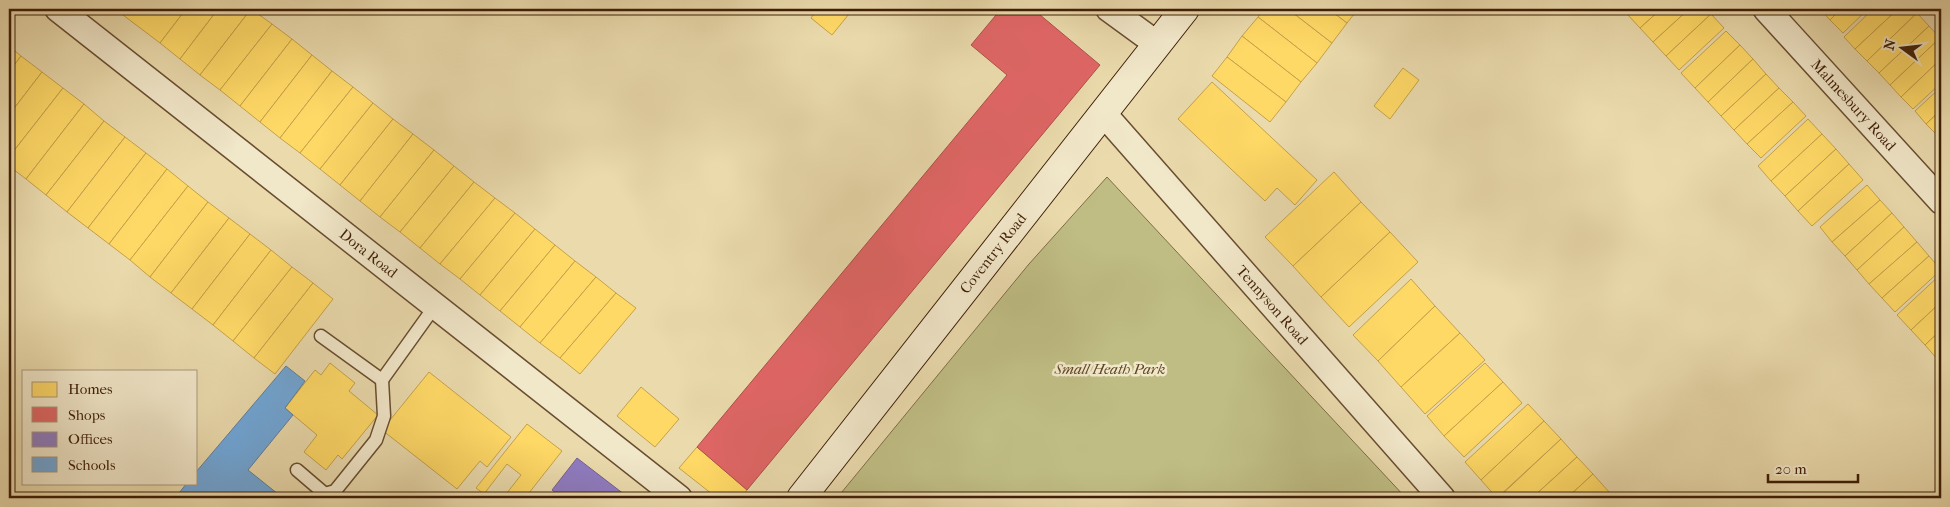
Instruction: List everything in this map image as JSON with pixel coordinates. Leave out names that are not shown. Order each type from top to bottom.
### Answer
[{"type":"street","name":"Dora Road","points":[[58,9],[679,498]]},
{"type":"street","points":[[1109,9],[1157,44]]},
{"type":"street","name":"Coventry Road","points":[[801,498],[1185,9]]},
{"type":"street","name":"Malmesbury Road","points":[[1766,9],[1941,201]]},
{"type":"street","name":"Tennyson Road","points":[[1103,113],[1442,498]]},
{"type":"lane","points":[[297,470],[325,494],[335,490],[376,440],[384,416],[382,380],[435,306]]},
{"type":"lane","points":[[320,336],[382,380]]},
{"type":"green space","name":"Small Heath Park","points":[[1107,177],[1406,498],[837,498],[1029,264]]},
{"type":"building: Homes","points":[[122,9],[186,9],[160,43],[119,12]]},
{"type":"building: Homes","points":[[186,9],[218,9],[180,59],[160,43]]},
{"type":"building: Homes","points":[[218,9],[251,9],[200,75],[180,59]]},
{"type":"building: Homes","points":[[251,9],[272,24],[220,90],[200,75]]},
{"type":"building: Homes","points":[[818,9],[853,9],[832,35],[811,18]]},
{"type":"building: Homes","points":[[1264,9],[1288,9],[1332,43],[1317,63],[1258,17]]},
{"type":"building: Homes","points":[[1288,9],[1329,9],[1347,23],[1332,43]]},
{"type":"building: Homes","points":[[1329,9],[1358,9],[1347,23]]},
{"type":"building: Homes","points":[[1633,9],[1661,9],[1640,28],[1627,14]]},
{"type":"building: Homes","points":[[1661,9],[1689,9],[1653,42],[1640,28]]},
{"type":"building: Homes","points":[[1689,9],[1706,9],[1711,14],[1666,56],[1653,42]]},
{"type":"building: Homes","points":[[1820,9],[1841,9],[1830,20]]},
{"type":"building: Homes","points":[[1841,9],[1868,9],[1843,33],[1830,20]]},
{"type":"building: Homes","points":[[1873,9],[1898,9],[1855,49],[1844,37]]},
{"type":"building: Homes","points":[[1898,9],[1913,9],[1917,13],[1867,61],[1855,49]]},
{"type":"building: Homes","points":[[1917,13],[1929,26],[1879,73],[1867,61]]},
{"type":"building: Homes","points":[[1711,14],[1724,28],[1679,70],[1666,56]]},
{"type":"building: Homes","points":[[1258,17],[1317,63],[1301,82],[1242,36]]},
{"type":"building: Homes","points":[[272,24],[292,39],[240,106],[220,90]]},
{"type":"building: Homes","points":[[1929,26],[1940,38],[1890,85],[1879,73]]},
{"type":"building: Homes","points":[[1726,31],[1740,45],[1695,88],[1681,73]]},
{"type":"building: Homes","points":[[1242,36],[1301,82],[1286,102],[1227,57]]},
{"type":"building: Homes","points":[[1940,38],[1941,59],[1901,97],[1890,85]]},
{"type":"building: Homes","points":[[292,39],[312,55],[260,122],[240,106]]},
{"type":"building: Homes","points":[[1740,45],[1753,59],[1708,102],[1695,88]]},
{"type":"building: Homes","points":[[9,46],[21,56],[9,72]]},
{"type":"building: Homes","points":[[312,55],[332,71],[280,138],[260,122]]},
{"type":"building: Homes","points":[[21,56],[42,72],[9,115],[9,72]]},
{"type":"building: Homes","points":[[1227,57],[1286,102],[1270,122],[1212,76]]},
{"type":"building: Homes","points":[[1753,59],[1766,74],[1721,116],[1708,102]]},
{"type":"building: Homes","points":[[1941,59],[1941,83],[1913,109],[1901,97]]},
{"type":"building: Homes","points":[[1403,68],[1419,80],[1390,119],[1374,106]]},
{"type":"building: Homes","points":[[332,71],[353,87],[300,153],[280,138]]},
{"type":"building: Homes","points":[[42,72],[63,88],[9,157],[9,115]]},
{"type":"building: Homes","points":[[1766,74],[1779,88],[1734,130],[1721,116]]},
{"type":"building: Homes","points":[[1212,82],[1317,180],[1295,205],[1277,188],[1265,201],[1178,119]]},
{"type":"building: Homes","points":[[353,87],[373,103],[320,169],[300,153]]},
{"type":"building: Homes","points":[[1941,87],[1941,110],[1926,124],[1915,111]]},
{"type":"building: Homes","points":[[63,88],[84,104],[26,179],[9,166],[9,157]]},
{"type":"building: Homes","points":[[1779,88],[1793,102],[1747,144],[1734,130]]},
{"type":"building: Homes","points":[[1793,102],[1806,116],[1761,158],[1747,144]]},
{"type":"building: Homes","points":[[373,103],[393,119],[340,185],[320,169]]},
{"type":"building: Homes","points":[[84,104],[104,121],[46,195],[26,179]]},
{"type":"building: Homes","points":[[1941,110],[1941,133],[1938,136],[1926,124]]},
{"type":"building: Homes","points":[[393,119],[413,134],[360,201],[340,185]]},
{"type":"building: Homes","points":[[1808,119],[1822,134],[1771,181],[1758,166]]},
{"type":"building: Homes","points":[[104,121],[125,137],[67,212],[46,195]]},
{"type":"building: Homes","points":[[413,134],[434,150],[380,217],[360,201]]},
{"type":"building: Homes","points":[[1822,134],[1836,149],[1785,196],[1771,181]]},
{"type":"building: Homes","points":[[125,137],[146,153],[88,228],[67,212]]},
{"type":"building: Homes","points":[[1836,149],[1849,164],[1798,211],[1785,196]]},
{"type":"building: Homes","points":[[434,150],[454,166],[400,232],[380,217]]},
{"type":"building: Homes","points":[[146,153],[167,169],[109,244],[88,228]]},
{"type":"building: Homes","points":[[1849,164],[1863,180],[1812,226],[1798,211]]},
{"type":"building: Homes","points":[[454,166],[474,182],[420,248],[400,232]]},
{"type":"building: Homes","points":[[167,169],[188,186],[130,260],[109,244]]},
{"type":"building: Homes","points":[[1334,172],[1361,202],[1293,266],[1265,237]]},
{"type":"building: Homes","points":[[474,182],[495,198],[440,264],[420,248]]},
{"type":"building: Homes","points":[[1867,185],[1880,200],[1832,242],[1820,227]]},
{"type":"building: Homes","points":[[188,186],[208,202],[150,277],[130,260]]},
{"type":"building: Homes","points":[[495,198],[515,213],[460,279],[440,264]]},
{"type":"building: Homes","points":[[1880,200],[1892,213],[1845,256],[1832,242]]},
{"type":"building: Homes","points":[[208,202],[229,218],[171,293],[150,277]]},
{"type":"building: Homes","points":[[1361,202],[1390,232],[1321,297],[1293,266]]},
{"type":"building: Homes","points":[[515,213],[535,229],[480,295],[460,279]]},
{"type":"building: Homes","points":[[1892,213],[1904,227],[1857,270],[1845,256]]},
{"type":"building: Homes","points":[[229,218],[250,234],[192,309],[171,293]]},
{"type":"building: Homes","points":[[1904,227],[1917,242],[1869,284],[1857,270]]},
{"type":"building: Homes","points":[[535,229],[555,245],[500,311],[480,295]]},
{"type":"building: Homes","points":[[1390,232],[1418,262],[1349,327],[1321,297]]},
{"type":"building: Homes","points":[[250,234],[271,250],[213,325],[192,309]]},
{"type":"building: Homes","points":[[1917,242],[1929,256],[1882,298],[1869,284]]},
{"type":"building: Homes","points":[[555,245],[575,261],[520,327],[500,311]]},
{"type":"building: Homes","points":[[271,250],[292,267],[233,341],[213,325]]},
{"type":"building: Homes","points":[[1929,256],[1941,270],[1895,312],[1882,298]]},
{"type":"building: Homes","points":[[575,261],[596,277],[540,343],[520,327]]},
{"type":"building: Homes","points":[[292,267],[313,283],[254,358],[233,341]]},
{"type":"building: Homes","points":[[1941,274],[1941,302],[1911,330],[1897,315]]},
{"type":"building: Homes","points":[[596,277],[616,293],[560,358],[540,343]]},
{"type":"building: Homes","points":[[1411,279],[1435,306],[1378,361],[1353,335]]},
{"type":"building: Homes","points":[[313,283],[333,299],[275,374],[254,358]]},
{"type":"building: Homes","points":[[616,293],[636,308],[580,374],[560,358]]},
{"type":"building: Homes","points":[[1941,302],[1941,330],[1925,345],[1911,330]]},
{"type":"building: Homes","points":[[1435,306],[1460,333],[1401,387],[1378,361]]},
{"type":"building: Homes","points":[[1941,330],[1941,358],[1938,360],[1925,345]]},
{"type":"building: Homes","points":[[1460,333],[1485,360],[1425,414],[1401,387]]},
{"type":"building: Homes","points":[[330,363],[355,383],[349,391],[378,415],[342,459],[338,455],[326,470],[304,452],[317,435],[285,408],[315,370],[321,375]]},
{"type":"building: Homes","points":[[1485,363],[1503,382],[1444,436],[1427,416]]},
{"type":"building: Homes","points":[[429,372],[511,437],[487,467],[480,461],[457,489],[382,430]]},
{"type":"building: Homes","points":[[1503,382],[1522,403],[1464,457],[1444,436]]},
{"type":"building: Homes","points":[[641,387],[679,419],[655,447],[617,416]]},
{"type":"building: Homes","points":[[1528,404],[1544,421],[1481,480],[1465,462]]},
{"type":"building: Homes","points":[[1544,421],[1561,439],[1497,498],[1481,480]]},
{"type":"building: Homes","points":[[527,424],[562,451],[525,498],[503,498],[521,475],[507,464],[484,494],[476,488]]},
{"type":"building: Homes","points":[[1561,439],[1577,457],[1532,498],[1498,498]]},
{"type":"building: Homes","points":[[697,447],[747,490],[741,498],[717,498],[679,468]]},
{"type":"building: Homes","points":[[1577,457],[1593,474],[1567,498],[1532,498]]},
{"type":"building: Homes","points":[[1593,474],[1609,492],[1603,498],[1567,498]]},
{"type":"building: Shops","points":[[1001,9],[1033,9],[1100,65],[747,490],[697,447],[1007,75],[971,45]]},
{"type":"building: Offices","points":[[577,458],[629,498],[563,498],[552,490]]},
{"type":"building: Schools","points":[[286,366],[305,381],[285,408],[293,415],[248,470],[283,498],[175,498],[186,484],[198,484],[198,470]]}]
